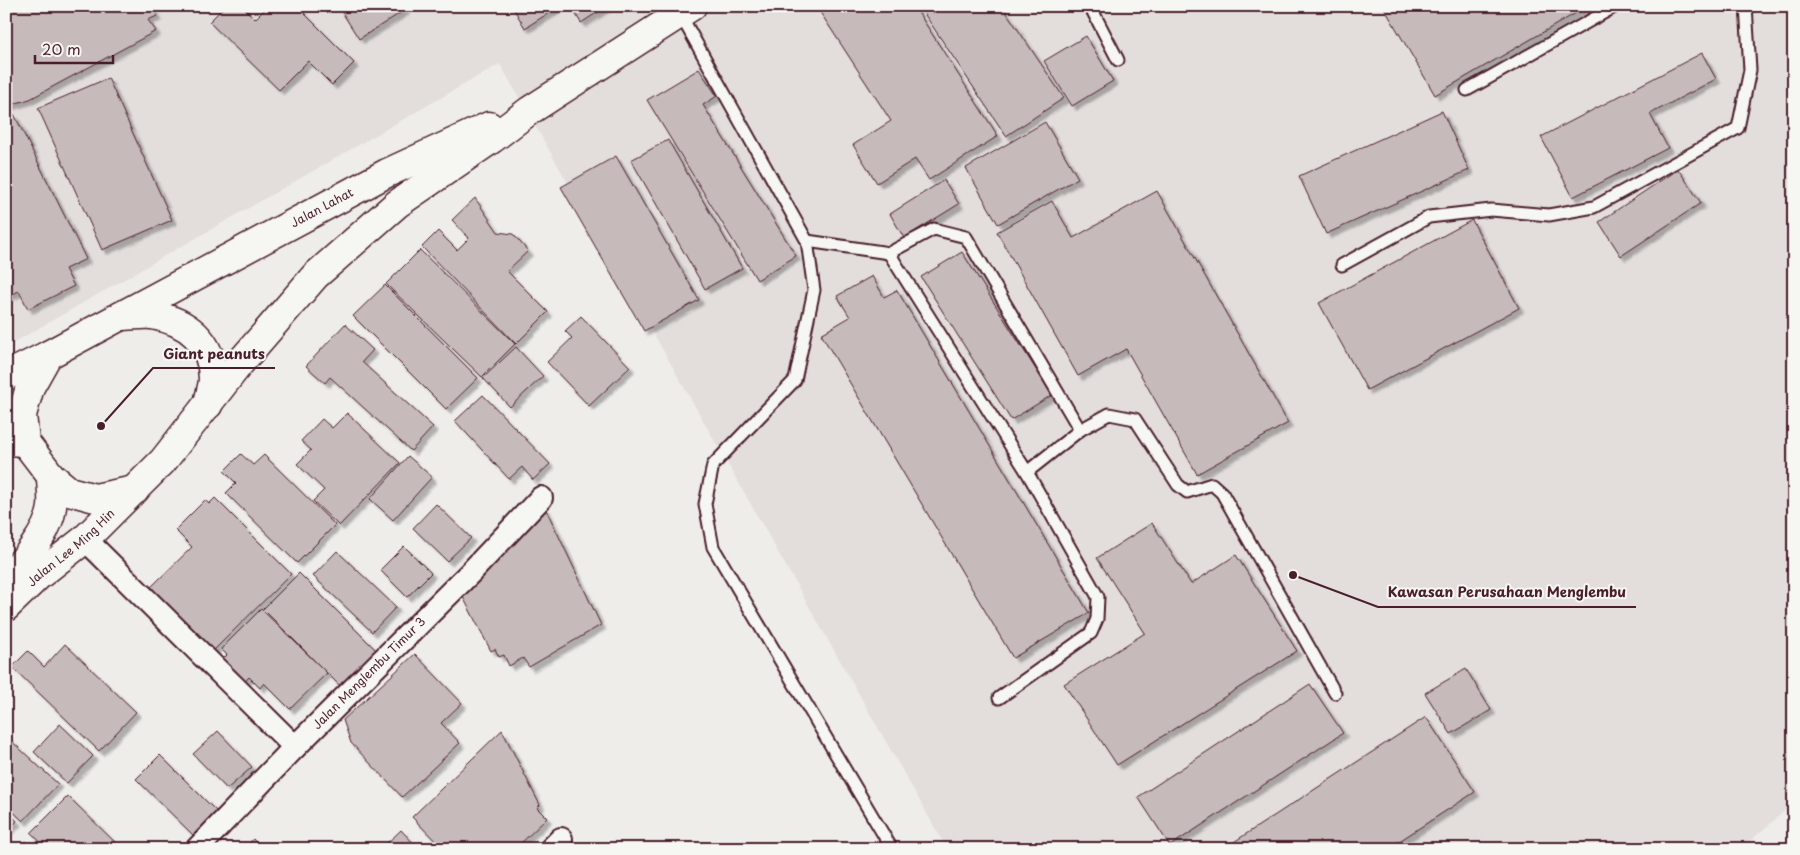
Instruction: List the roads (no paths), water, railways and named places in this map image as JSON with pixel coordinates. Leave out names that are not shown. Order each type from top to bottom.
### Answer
[{"type":"main road","name":"Jalan Lahat","points":[[207,406],[239,364],[315,276],[397,204],[492,139],[529,111],[686,10]]},
{"type":"main road","name":"Jalan Lahat","points":[[6,376],[387,173],[483,128],[529,111]]},
{"type":"main road","points":[[119,316],[151,315],[181,322],[200,338],[208,354],[213,379],[207,406]]},
{"type":"main road","points":[[48,355],[30,387],[16,441],[50,476],[69,491],[95,498],[135,490]]},
{"type":"main road","name":"Jalan Lee Ming Hin","points":[[6,607],[38,576],[85,539],[135,490],[163,461],[207,406]]},
{"type":"main road","name":"Jalan Lee Ming Hin","points":[[6,578],[18,567],[41,537],[52,508],[50,476]]},
{"type":"street","name":"Jalan Menglembu Timur 3","points":[[197,849],[295,747],[471,572],[541,498]]},
{"type":"street","points":[[85,539],[295,747]]},
{"type":"lane","points":[[1090,6],[1118,60]]},
{"type":"lane","points":[[1467,90],[1616,6]]},
{"type":"lane","points":[[1342,265],[1429,217],[1491,210],[1549,215],[1594,207],[1738,128],[1750,70],[1746,6]]},
{"type":"lane","points":[[686,10],[806,241],[814,290],[795,380],[713,465],[705,504],[713,547],[892,849]]},
{"type":"lane","points":[[806,241],[889,253],[934,229],[966,237],[1080,430]]},
{"type":"lane","points":[[889,253],[1027,472],[1098,597],[1097,619],[1091,633],[999,698]]},
{"type":"lane","points":[[1027,472],[1080,430],[1109,414],[1135,419],[1178,485],[1187,492],[1212,484],[1222,493],[1335,693]]},
{"type":"place","name":"Giant peanuts","points":[[101,426]]},
{"type":"place","name":"Kawasan Perusahaan Menglembu","points":[[1293,575]]}]
